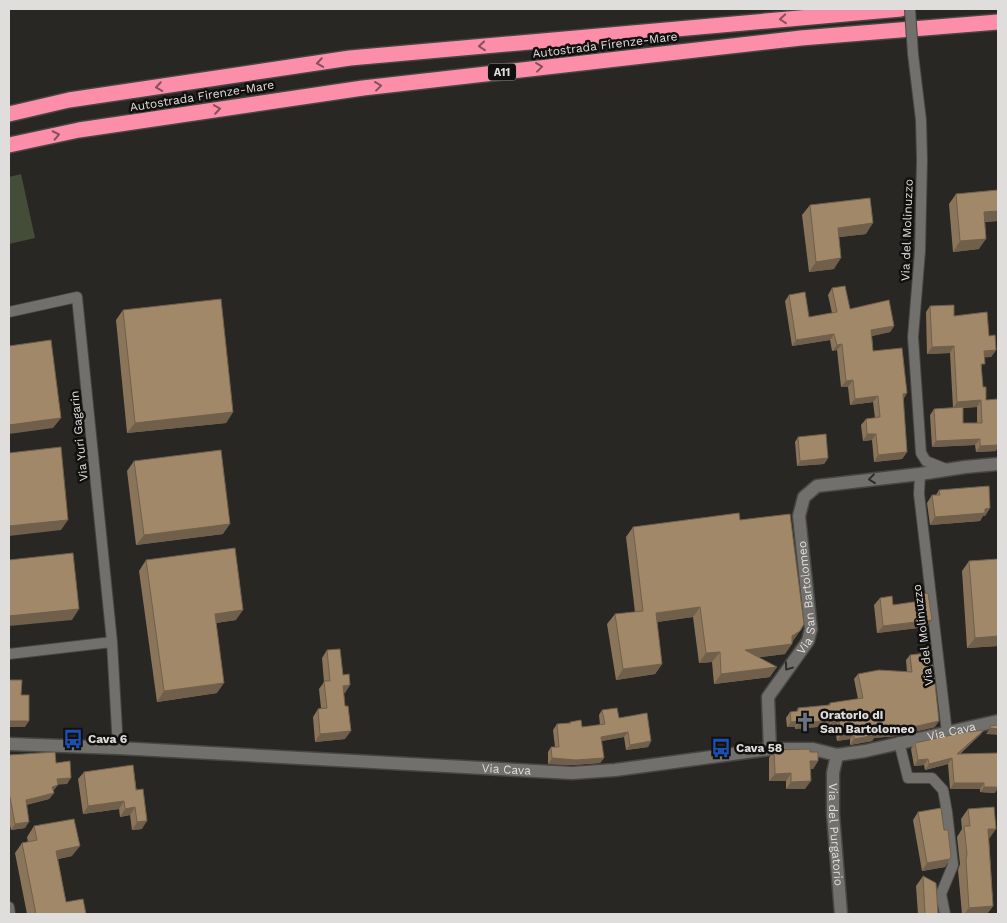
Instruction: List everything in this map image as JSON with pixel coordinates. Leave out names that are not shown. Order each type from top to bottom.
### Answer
[{"type":"highway","name":"Autostrada Firenze-Mare","points":[[9,114],[69,100],[350,58],[901,9]]},
{"type":"highway","name":"Autostrada Firenze-Mare","points":[[9,145],[79,130],[363,88],[801,38],[998,22]]},
{"type":"street","name":"Via del Molinuzzo","points":[[910,9],[921,120],[922,160],[920,251],[913,337],[921,453],[926,461],[937,467],[947,469]]},
{"type":"street","name":"Via Yuri Gagarin","points":[[9,312],[78,297],[112,642],[118,748]]},
{"type":"street","name":"Via San Bartolomeo","points":[[770,749],[768,696],[808,641],[811,629],[799,516],[804,497],[817,486],[998,464]]},
{"type":"street","name":"Via del Molinuzzo","points":[[920,474],[919,494],[947,733]]},
{"type":"street","points":[[9,654],[112,642]]},
{"type":"street","name":"Via Cava","points":[[9,744],[118,748],[572,773],[615,770],[770,749],[813,749],[837,755],[865,751],[998,721]]},
{"type":"street","points":[[899,742],[908,778],[932,778],[943,790],[953,865],[942,894],[945,914]]},
{"type":"street","name":"Via del Purgatorio","points":[[837,755],[832,773],[832,814],[841,914]]},
{"type":"street","points":[[9,907],[10,914]]},
{"type":"green space","points":[[21,174],[35,238],[9,244],[9,177]]},
{"type":"building","points":[[998,190],[998,211],[984,212],[986,239],[960,241],[956,194]]},
{"type":"building","points":[[870,198],[873,223],[838,228],[841,258],[816,262],[810,205]]},
{"type":"building","points":[[845,286],[850,309],[889,300],[894,326],[871,330],[873,351],[902,348],[907,393],[903,394],[907,452],[878,455],[876,434],[867,434],[866,419],[880,417],[878,396],[855,399],[853,380],[846,381],[842,344],[837,345],[834,334],[796,340],[789,295],[805,292],[809,317],[837,312],[832,288]]},
{"type":"building","points":[[221,299],[233,412],[135,423],[123,310]]},
{"type":"building","points":[[954,305],[954,316],[987,312],[989,336],[995,335],[996,350],[984,351],[985,364],[981,364],[983,387],[986,387],[986,400],[998,399],[998,445],[980,446],[980,439],[936,441],[934,409],[963,407],[963,423],[982,423],[981,400],[957,402],[954,346],[932,347],[930,306]]},
{"type":"building","points":[[51,340],[61,418],[9,425],[9,346]]},
{"type":"building","points":[[826,434],[828,458],[800,461],[798,437]]},
{"type":"building","points":[[61,447],[68,520],[9,526],[9,453]]},
{"type":"building","points":[[221,450],[230,524],[144,535],[134,461]]},
{"type":"building","points":[[989,486],[990,508],[985,509],[985,513],[935,517],[932,495],[940,495],[939,490]]},
{"type":"building","points":[[739,513],[740,520],[790,514],[804,624],[800,631],[792,636],[792,644],[745,650],[777,667],[721,674],[720,652],[706,653],[700,607],[656,613],[662,664],[623,669],[615,614],[643,611],[633,527]]},
{"type":"building","points":[[235,548],[243,610],[215,614],[224,683],[164,691],[146,560]]},
{"type":"building","points":[[73,553],[79,609],[9,616],[9,560]]},
{"type":"building","points":[[998,559],[998,636],[975,638],[969,561]]},
{"type":"building","points":[[928,593],[932,620],[883,626],[880,598],[892,596],[893,605],[920,601],[919,594]]},
{"type":"building","points":[[340,649],[343,675],[349,674],[350,685],[343,686],[345,706],[348,706],[351,731],[320,734],[318,709],[327,708],[324,681],[330,681],[327,650]]},
{"type":"building","points":[[926,653],[927,666],[933,665],[939,721],[854,739],[854,734],[841,735],[839,721],[791,722],[790,712],[798,711],[798,708],[830,705],[830,703],[863,698],[858,674],[879,670],[912,672],[910,655]]},
{"type":"building","points":[[9,680],[22,680],[21,695],[29,695],[29,721],[9,721]]},
{"type":"building","points":[[617,708],[619,718],[647,713],[651,741],[630,745],[628,732],[601,737],[604,758],[576,760],[552,758],[551,747],[559,747],[557,724],[581,720],[582,727],[605,724],[602,710]]},
{"type":"building","points":[[998,725],[998,729],[990,728],[990,726]]},
{"type":"building","points":[[984,730],[957,754],[998,753],[998,787],[984,787],[984,783],[954,783],[952,758],[929,764],[928,759],[918,760],[915,743],[970,731]]},
{"type":"building","points":[[810,749],[810,752],[818,752],[818,761],[810,761],[811,781],[791,782],[791,773],[775,774],[774,750]]},
{"type":"building","points":[[55,752],[56,763],[70,761],[71,778],[57,779],[58,785],[52,787],[54,793],[26,800],[29,822],[15,824],[9,797],[9,755]]},
{"type":"building","points":[[133,765],[136,790],[143,789],[147,821],[137,822],[135,807],[125,809],[124,801],[88,806],[84,772]]},
{"type":"building","points":[[994,807],[996,829],[988,829],[993,906],[969,908],[964,826],[970,826],[968,809]]},
{"type":"building","points":[[941,808],[944,830],[948,830],[951,856],[950,859],[927,863],[918,812]]},
{"type":"building","points":[[74,819],[80,846],[56,851],[66,902],[83,899],[86,914],[36,914],[22,843],[37,840],[34,826]]},
{"type":"building","points":[[923,876],[936,883],[938,914],[925,914]]},
{"type":"place","name":"Oratorio di San Bartolomeo","points":[[805,722]]},
{"type":"place","name":"Cava 6","points":[[73,739]]},
{"type":"place","name":"Cava 58","points":[[721,748]]}]
